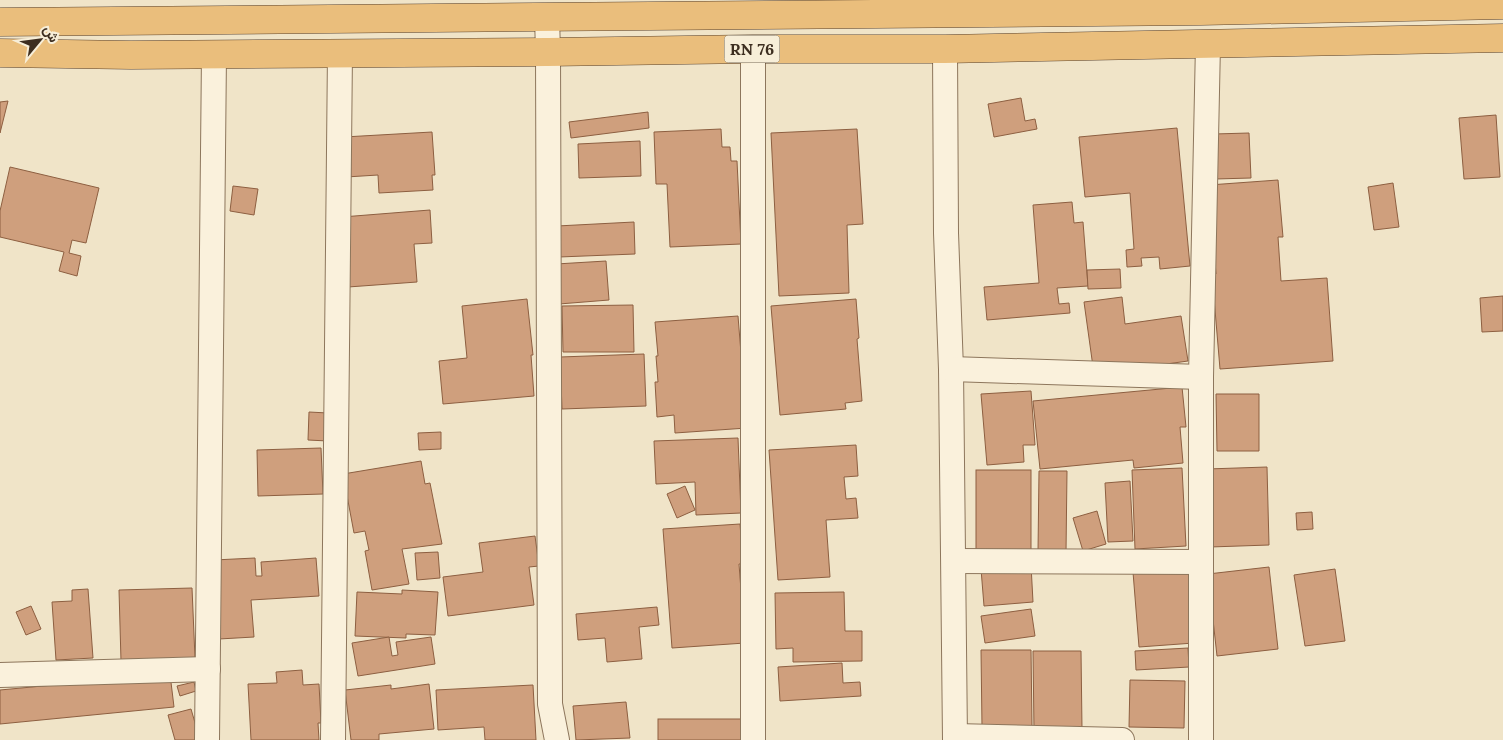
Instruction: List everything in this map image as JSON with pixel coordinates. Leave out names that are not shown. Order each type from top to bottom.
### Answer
[{"type":"highway","name":"RN 76","points":[[0,22],[1201,11],[1503,5]]},
{"type":"highway","name":"RN 76","points":[[0,53],[214,54],[945,49],[1503,38]]},
{"type":"street","points":[[547,17],[550,704],[557,740]]},
{"type":"street","points":[[1201,740],[1200,377],[1208,44]]},
{"type":"street","points":[[753,49],[753,740]]},
{"type":"street","points":[[945,49],[946,233],[951,369],[955,738],[1122,740]]},
{"type":"street","points":[[333,740],[340,52]]},
{"type":"street","points":[[207,740],[214,54]]},
{"type":"street","points":[[951,369],[1200,377]]},
{"type":"street","points":[[954,561],[1201,562]]},
{"type":"street","points":[[0,675],[208,669]]},
{"type":"building","points":[[1021,98],[1025,121],[1035,119],[1037,129],[994,137],[988,104]]},
{"type":"building","points":[[8,101],[0,133],[0,102]]},
{"type":"building","points":[[648,112],[649,128],[571,138],[569,122]]},
{"type":"building","points":[[1496,115],[1500,177],[1464,179],[1459,118]]},
{"type":"building","points":[[1177,128],[1190,266],[1160,269],[1159,257],[1141,258],[1142,266],[1127,267],[1126,250],[1134,249],[1130,193],[1085,197],[1079,137]]},
{"type":"building","points":[[721,129],[722,147],[730,147],[731,161],[737,161],[741,244],[670,247],[667,184],[656,184],[654,132]]},
{"type":"building","points":[[857,129],[863,224],[847,225],[849,293],[779,296],[771,133]]},
{"type":"building","points":[[432,132],[435,175],[432,175],[433,190],[379,193],[378,175],[346,177],[344,137]]},
{"type":"building","points":[[1249,133],[1251,178],[1215,179],[1214,134]]},
{"type":"building","points":[[640,141],[641,176],[579,178],[578,144]]},
{"type":"building","points":[[10,167],[99,188],[86,243],[72,240],[69,253],[81,256],[77,276],[59,271],[64,252],[0,237],[0,211]]},
{"type":"building","points":[[1278,180],[1283,237],[1278,237],[1281,281],[1327,278],[1333,361],[1220,369],[1212,274],[1216,274],[1209,185]]},
{"type":"building","points":[[1393,183],[1399,227],[1374,230],[1368,187]]},
{"type":"building","points":[[233,186],[258,189],[254,215],[230,211]]},
{"type":"building","points":[[1072,202],[1074,223],[1083,222],[1088,286],[1057,288],[1059,304],[1069,303],[1070,313],[987,320],[984,287],[1039,283],[1033,205]]},
{"type":"building","points":[[430,210],[432,243],[414,244],[417,282],[348,287],[342,217]]},
{"type":"building","points":[[634,222],[635,254],[559,257],[557,226]]},
{"type":"building","points":[[606,261],[609,300],[559,304],[556,264]]},
{"type":"building","points":[[1120,269],[1121,288],[1088,289],[1087,270]]},
{"type":"building","points":[[1503,296],[1503,331],[1482,332],[1480,298]]},
{"type":"building","points":[[1122,297],[1125,324],[1181,316],[1188,361],[1094,374],[1084,302]]},
{"type":"building","points":[[527,299],[533,355],[531,355],[534,396],[443,404],[439,361],[467,358],[462,306]]},
{"type":"building","points":[[856,299],[862,401],[845,403],[846,409],[780,415],[771,306]]},
{"type":"building","points":[[633,305],[634,352],[563,352],[562,306]]},
{"type":"building","points":[[738,316],[747,428],[675,433],[674,415],[657,417],[655,382],[658,382],[656,356],[658,356],[655,322]]},
{"type":"building","points":[[644,354],[646,406],[562,409],[560,357]]},
{"type":"building","points":[[1182,387],[1186,427],[1180,427],[1183,463],[1134,468],[1133,460],[1040,469],[1033,401]]},
{"type":"building","points":[[1031,391],[1035,445],[1023,445],[1024,462],[987,465],[981,394]]},
{"type":"building","points":[[1216,394],[1259,394],[1259,451],[1217,451]]},
{"type":"building","points":[[309,412],[328,413],[328,441],[308,440]]},
{"type":"building","points":[[441,432],[441,449],[419,450],[418,433]]},
{"type":"building","points":[[738,438],[741,513],[696,515],[695,482],[656,484],[654,441]]},
{"type":"building","points":[[856,445],[858,476],[844,477],[846,499],[856,498],[858,518],[826,520],[830,577],[778,580],[769,450]]},
{"type":"building","points":[[321,448],[323,494],[258,496],[257,450]]},
{"type":"building","points":[[421,461],[425,484],[430,483],[442,544],[402,549],[409,584],[372,590],[365,551],[369,550],[365,531],[354,533],[343,474]]},
{"type":"building","points":[[1267,467],[1269,545],[1210,547],[1207,469]]},
{"type":"building","points":[[1182,468],[1186,546],[1135,549],[1132,470]]},
{"type":"building","points":[[976,470],[1031,470],[1031,552],[976,552]]},
{"type":"building","points":[[1039,471],[1067,471],[1066,553],[1038,552]]},
{"type":"building","points":[[1130,481],[1133,541],[1108,542],[1105,483]]},
{"type":"building","points":[[685,486],[695,510],[677,518],[667,494]]},
{"type":"building","points":[[1097,511],[1106,544],[1083,551],[1073,518]]},
{"type":"building","points":[[1312,512],[1313,529],[1297,530],[1296,513]]},
{"type":"building","points":[[740,524],[743,564],[739,564],[745,643],[672,648],[663,529]]},
{"type":"building","points":[[535,536],[539,566],[529,567],[534,605],[448,616],[443,577],[483,572],[479,543]]},
{"type":"building","points":[[438,552],[440,578],[417,580],[415,553]]},
{"type":"building","points":[[255,558],[256,576],[262,576],[261,562],[316,558],[319,596],[251,600],[254,637],[219,639],[214,560]]},
{"type":"building","points":[[1031,565],[1033,602],[984,606],[981,569]]},
{"type":"building","points":[[1269,567],[1278,649],[1217,656],[1208,574]]},
{"type":"building","points":[[1189,568],[1194,643],[1139,647],[1133,572]]},
{"type":"building","points":[[1335,569],[1345,641],[1305,646],[1294,575]]},
{"type":"building","points":[[192,588],[195,658],[121,661],[119,590]]},
{"type":"building","points":[[88,589],[93,658],[56,660],[52,602],[72,601],[72,590]]},
{"type":"building","points":[[402,590],[438,592],[435,635],[406,634],[406,638],[355,636],[357,592],[402,594]]},
{"type":"building","points":[[844,592],[845,631],[862,631],[862,661],[793,662],[793,648],[776,649],[775,593]]},
{"type":"building","points":[[31,606],[41,629],[26,635],[16,612]]},
{"type":"building","points":[[657,607],[659,625],[639,627],[642,659],[607,662],[605,638],[578,640],[576,614]]},
{"type":"building","points":[[1031,609],[1035,636],[985,643],[981,616]]},
{"type":"building","points":[[389,637],[392,656],[398,655],[396,642],[431,637],[435,664],[358,676],[352,643]]},
{"type":"building","points":[[1188,648],[1189,667],[1136,670],[1135,651]]},
{"type":"building","points":[[981,650],[1031,650],[1032,726],[982,727]]},
{"type":"building","points":[[1033,651],[1081,651],[1082,729],[1034,730]]},
{"type":"building","points":[[842,663],[843,683],[860,682],[861,696],[780,701],[778,667]]},
{"type":"building","points":[[302,670],[303,685],[319,684],[321,723],[318,723],[319,740],[251,740],[248,684],[277,683],[276,672]]},
{"type":"building","points":[[170,674],[174,707],[0,724],[0,690]]},
{"type":"building","points":[[1130,680],[1185,681],[1184,728],[1129,727]]},
{"type":"building","points":[[194,682],[196,691],[180,696],[177,686]]},
{"type":"building","points":[[429,684],[434,729],[379,734],[379,740],[351,740],[345,690],[391,685],[391,689]]},
{"type":"building","points":[[533,685],[536,740],[485,740],[484,727],[438,730],[436,690]]},
{"type":"building","points":[[626,702],[630,738],[576,740],[573,706]]},
{"type":"building","points":[[191,709],[200,740],[175,740],[168,715]]},
{"type":"building","points":[[658,719],[745,719],[745,740],[658,740]]}]
